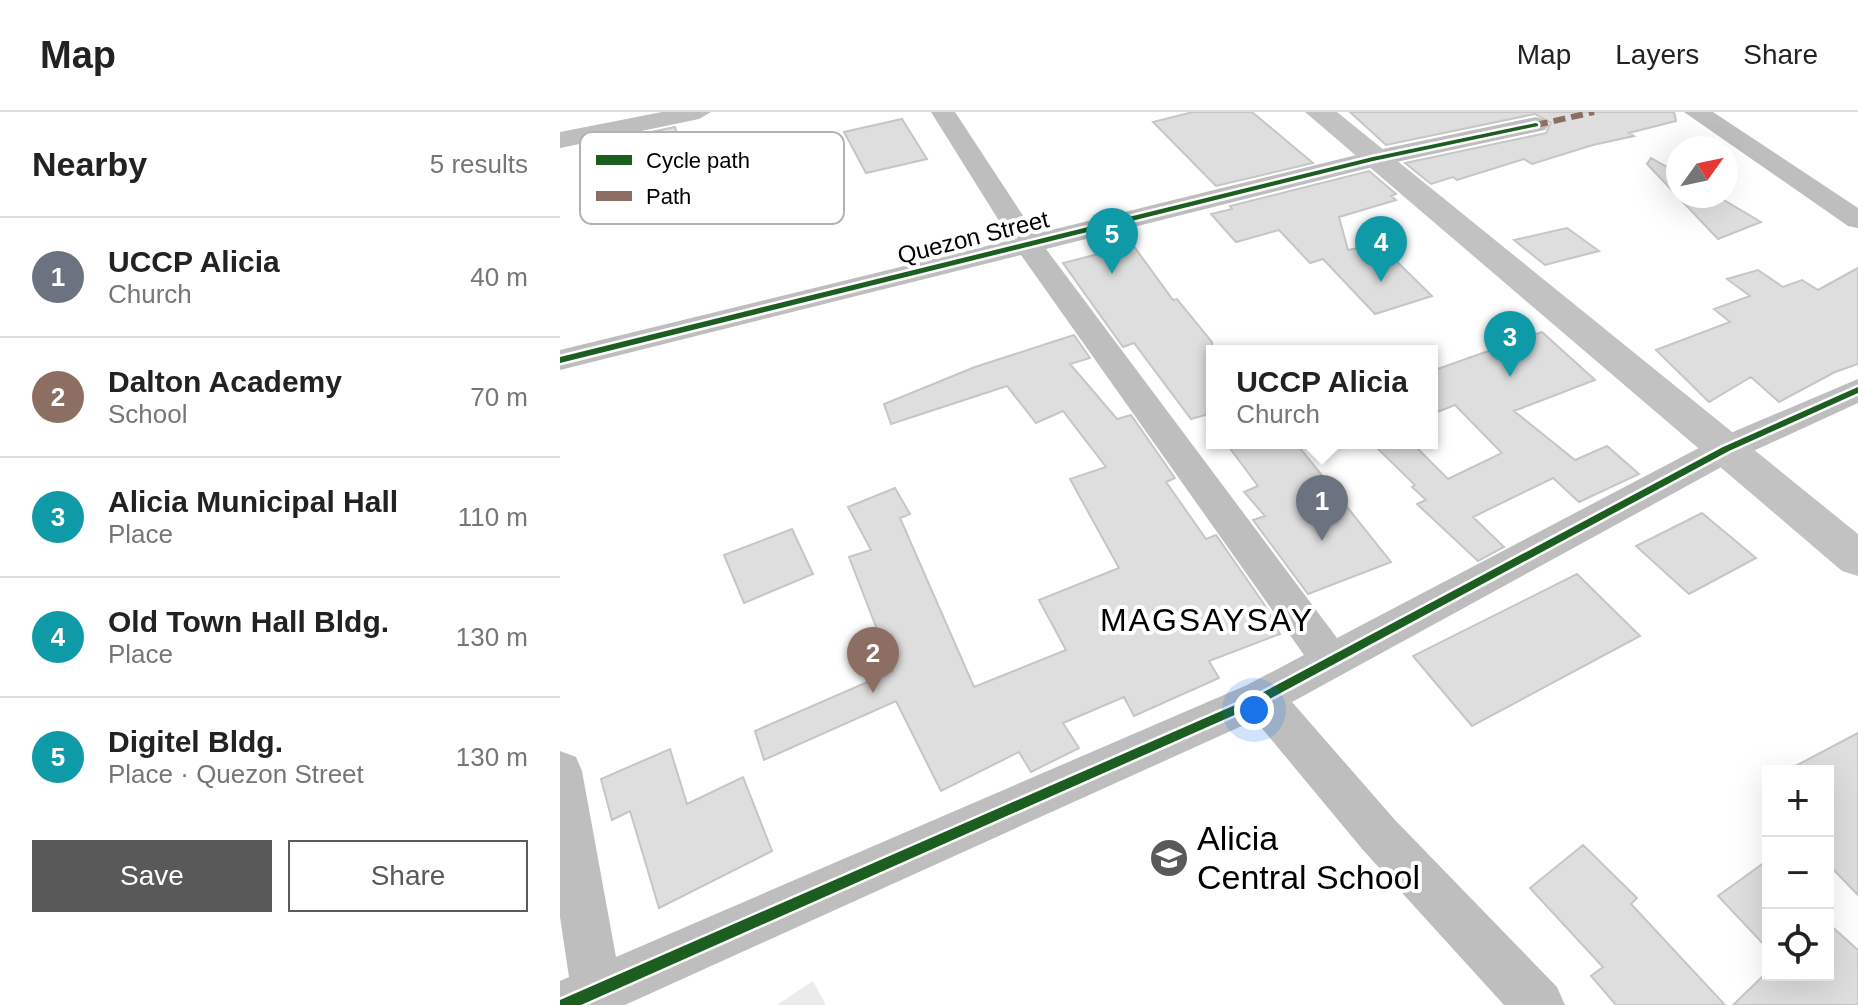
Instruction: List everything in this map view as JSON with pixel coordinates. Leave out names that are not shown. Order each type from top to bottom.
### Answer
[{"type":"main road","points":[[1319,112],[1858,559]]},
{"type":"street","points":[[600,132],[699,112]]},
{"type":"street","points":[[943,112],[1028,244],[1332,662]]},
{"type":"street","points":[[1696,112],[1858,220]]},
{"type":"street","name":"Quezon Street","points":[[560,360],[1527,119]]},
{"type":"street","points":[[560,140],[580,136]]},
{"type":"street","points":[[560,771],[587,1002],[1262,698],[1726,449],[1858,390]]},
{"type":"street","points":[[1262,698],[1379,835],[1539,1005]]},
{"type":"shaded area","points":[[813,981],[826,1005],[777,1005]]},
{"type":"building","points":[[1193,112],[1252,112],[1313,163],[1216,186],[1153,122]]},
{"type":"building","points":[[1350,112],[1674,112],[1676,121],[1532,164],[1524,159],[1457,180],[1453,177],[1431,184],[1405,163],[1546,133],[1551,123],[1535,114],[1386,145]]},
{"type":"building","points":[[902,119],[927,159],[866,173],[844,132]]},
{"type":"building","points":[[675,127],[677,132],[652,132]]},
{"type":"building","points":[[1651,158],[1666,166],[1666,184],[1647,164]]},
{"type":"building","points":[[1369,171],[1396,194],[1391,196],[1396,200],[1339,217],[1348,250],[1379,244],[1432,296],[1375,314],[1323,259],[1310,263],[1279,230],[1236,242],[1211,214],[1232,209],[1230,206]]},
{"type":"building","points":[[1689,208],[1737,208],[1761,222],[1718,239]]},
{"type":"building","points":[[1567,228],[1599,251],[1545,265],[1514,240]]},
{"type":"building","points":[[1133,245],[1173,300],[1177,299],[1212,342],[1212,345],[1206,345],[1206,415],[1191,419],[1134,343],[1123,347],[1063,263]]},
{"type":"building","points":[[1858,268],[1858,364],[1835,372],[1779,402],[1751,377],[1709,402],[1656,350],[1730,322],[1714,309],[1750,296],[1727,279],[1758,270],[1783,287],[1802,280],[1818,290]]},
{"type":"building","points":[[1542,332],[1595,380],[1514,411],[1575,460],[1607,446],[1639,474],[1579,502],[1553,478],[1473,517],[1504,547],[1478,561],[1417,504],[1426,500],[1378,449],[1418,449],[1448,479],[1502,453],[1455,405],[1438,412],[1438,369]]},
{"type":"building","points":[[1074,335],[1090,358],[1070,364],[1117,419],[1131,415],[1175,478],[1166,482],[1206,539],[1216,535],[1264,604],[1280,634],[1209,661],[1219,678],[1134,716],[1124,697],[1063,723],[1079,748],[1031,772],[1019,752],[941,791],[896,701],[764,760],[755,731],[893,671],[849,557],[871,550],[848,507],[895,488],[910,514],[900,518],[974,687],[1066,650],[1039,600],[1119,568],[1070,479],[1106,467],[1063,411],[1036,423],[1007,386],[891,424],[884,404],[975,367]]},
{"type":"building","points":[[1230,449],[1301,449],[1391,562],[1308,594],[1253,520],[1265,516],[1244,492],[1258,486]]},
{"type":"building","points":[[1702,513],[1756,558],[1689,594],[1636,546]]},
{"type":"building","points":[[792,529],[813,574],[744,603],[724,555]]},
{"type":"building","points":[[1577,574],[1640,636],[1472,726],[1413,656]]},
{"type":"building","points":[[1858,733],[1858,895],[1834,870],[1834,765],[1797,765]]},
{"type":"building","points":[[670,749],[687,804],[743,777],[772,851],[659,908],[630,811],[612,820],[601,779]]},
{"type":"building","points":[[1583,845],[1637,898],[1631,904],[1725,1005],[1616,1005],[1591,976],[1603,967],[1530,888]]},
{"type":"building","points":[[1762,864],[1762,943],[1718,896]]},
{"type":"building","points":[[1834,928],[1858,950],[1858,1005],[1733,1005],[1762,977],[1762,981],[1834,981]]},
{"type":"marked path","points":[[1536,125],[1594,112]]},
{"type":"cycle path","points":[[560,360],[1373,159],[1536,125]]},
{"type":"cycle path","points":[[565,1005],[1262,698],[1726,449],[1858,390]]},
{"type":"place","name":"Digitel Bldg.","points":[[1112,274]]},
{"type":"place","name":"Old Town Hall Bldg.","points":[[1381,282]]},
{"type":"place","name":"Alicia Municipal Hall","points":[[1510,377]]},
{"type":"place","name":"UCCP Alicia","points":[[1322,541]]},
{"type":"place","name":"Dalton Academy","points":[[873,693]]},
{"type":"place","name":"Alicia Central School","points":[[1169,858]]},
{"type":"district","name":"MAGSAYSAY","points":[[1207,620]]}]
